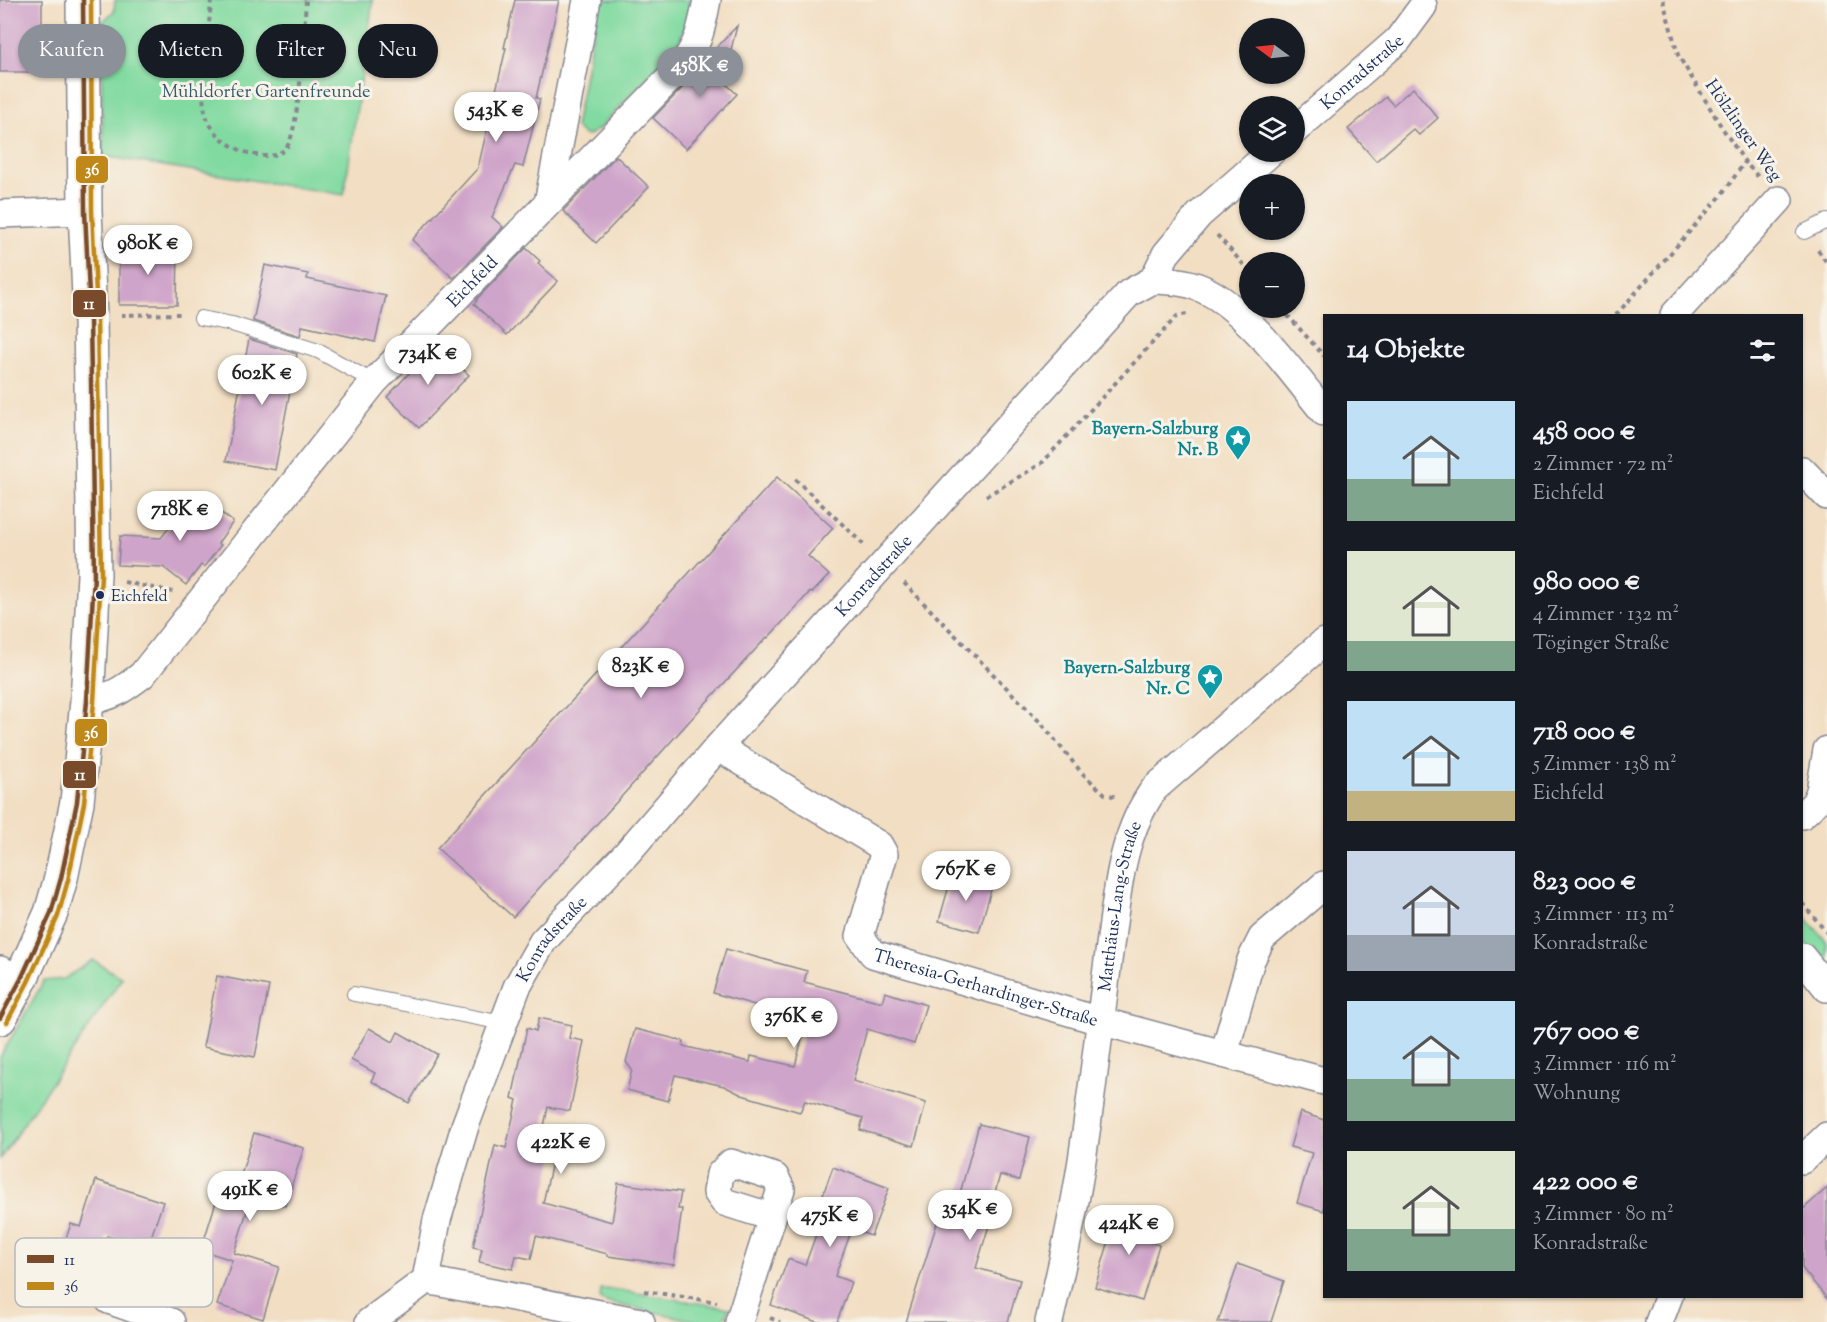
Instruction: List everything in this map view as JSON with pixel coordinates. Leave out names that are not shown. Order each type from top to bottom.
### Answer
[{"type":"street","points":[[0,1018],[10,975],[51,913],[61,878],[76,802],[87,701],[94,575],[90,316],[85,211],[83,0]]},
{"type":"street","points":[[548,203],[588,0]]},
{"type":"street","name":"Eichfeld","points":[[87,701],[106,698],[142,675],[375,382],[681,67],[693,51],[701,32],[707,0]]},
{"type":"street","name":"Konradstraße","points":[[1305,121],[1398,40],[1423,6]]},
{"type":"street","points":[[1260,162],[1199,215],[1166,254],[1153,280],[1179,281],[1199,287],[1219,298],[1254,327],[1323,411]]},
{"type":"street","points":[[1675,314],[1779,200]]},
{"type":"street","points":[[0,214],[85,211]]},
{"type":"street","name":"Konradstraße","points":[[426,1280],[437,1220],[465,1126],[517,987],[543,941],[627,853],[718,747],[1129,292],[1153,280]]},
{"type":"street","name":"Matthäus-Lang-Straße","points":[[1049,1322],[1068,1238],[1085,1141],[1120,879],[1133,828],[1144,802],[1155,788],[1323,643]]},
{"type":"street","name":"Theresia-Gerhardinger-Straße","points":[[718,747],[879,845],[884,854],[860,936],[873,954],[1100,1021],[1323,1081]]},
{"type":"street","points":[[1803,814],[1815,803],[1820,791],[1827,750]]},
{"type":"street","points":[[1224,1054],[1251,960],[1262,938],[1323,886]]},
{"type":"street","points":[[1803,958],[1827,988]]},
{"type":"street","points":[[1803,1159],[1827,1136]]},
{"type":"street","points":[[739,1322],[772,1217]]},
{"type":"street","points":[[369,1322],[426,1280],[641,1322]]},
{"type":"street","points":[[1659,1322],[1668,1298]]},
{"type":"street","points":[[129,1307],[171,1322]]},
{"type":"lane","points":[[1804,232],[1827,221]]},
{"type":"lane","points":[[201,318],[232,324],[318,351],[375,382]]},
{"type":"lane","points":[[354,994],[503,1023]]},
{"type":"path","points":[[211,0],[204,69],[204,99],[207,118],[215,132],[224,140],[242,151],[263,157],[275,155],[286,148],[292,134],[306,0]]},
{"type":"path","name":"Hölzlinger Weg","points":[[1663,0],[1678,55],[1745,162],[1779,200]]},
{"type":"path","points":[[1617,314],[1720,197],[1745,162]]},
{"type":"path","points":[[1199,215],[1239,260]]},
{"type":"path","points":[[1804,232],[1827,263]]},
{"type":"path","points":[[90,316],[175,314],[201,318]]},
{"type":"path","points":[[977,501],[1041,464],[1177,316],[1195,315]]},
{"type":"path","points":[[1290,318],[1323,355]]},
{"type":"path","points":[[795,479],[898,577],[1034,716],[1082,773],[1105,794],[1144,802]]},
{"type":"path","points":[[94,575],[176,592],[206,594]]},
{"type":"path","points":[[1803,904],[1827,933]]},
{"type":"green space","name":"Mühldorfer Gartenfreunde","points":[[115,0],[373,0],[369,24],[358,24],[358,78],[361,78],[344,195],[103,156],[102,78],[126,78],[126,24],[101,24],[114,11]]},
{"type":"green space","points":[[599,0],[691,0],[685,27],[678,44],[599,129],[587,136],[575,127]]},
{"type":"green space","points":[[1803,914],[1827,942],[1827,970],[1803,941]]},
{"type":"green space","points":[[93,960],[122,978],[0,1159],[0,1057],[44,981],[64,979]]},
{"type":"green space","points":[[601,1289],[730,1308],[722,1322],[702,1322],[605,1302],[600,1299]]},
{"type":"building","points":[[0,0],[42,0],[42,24],[18,24],[18,72],[0,72]]},
{"type":"building","points":[[515,0],[559,0],[536,98],[540,99],[523,167],[515,165],[492,217],[503,227],[453,278],[412,240],[478,168]]},
{"type":"building","points":[[737,26],[723,81],[737,94],[686,149],[653,118],[692,78],[705,60]]},
{"type":"building","points":[[1413,88],[1438,118],[1419,135],[1413,129],[1376,161],[1348,129],[1386,97],[1393,105]]},
{"type":"building","points":[[616,156],[649,187],[596,243],[563,211]]},
{"type":"building","points":[[119,246],[178,247],[177,305],[119,305]]},
{"type":"building","points":[[526,248],[540,261],[538,263],[558,281],[507,335],[474,304]]},
{"type":"building","points":[[265,265],[308,274],[307,279],[386,296],[375,342],[302,326],[300,336],[253,321]]},
{"type":"building","points":[[249,339],[297,354],[275,470],[226,461]]},
{"type":"building","points":[[436,344],[469,375],[419,428],[387,397]]},
{"type":"building","points":[[777,477],[833,528],[808,556],[829,575],[812,593],[810,592],[703,706],[513,917],[437,848]]},
{"type":"building","points":[[196,493],[233,522],[218,543],[221,545],[204,567],[201,565],[186,585],[163,567],[118,565],[120,536],[161,538]]},
{"type":"building","points":[[953,872],[993,883],[979,932],[939,921]]},
{"type":"building","points":[[726,949],[807,971],[804,982],[882,1002],[885,992],[926,1005],[914,1044],[867,1029],[853,1081],[926,1103],[914,1146],[860,1130],[863,1118],[805,1101],[800,1112],[742,1095],[724,1086],[675,1075],[668,1101],[627,1090],[632,1070],[626,1062],[635,1029],[684,1041],[683,1046],[750,1062],[751,1056],[795,1066],[807,1020],[713,993]]},
{"type":"building","points":[[217,976],[269,986],[255,1057],[203,1047]]},
{"type":"building","points":[[539,1018],[572,1025],[569,1038],[584,1041],[570,1111],[548,1107],[538,1155],[553,1158],[543,1203],[612,1222],[618,1183],[681,1192],[678,1209],[682,1209],[674,1265],[608,1256],[608,1254],[536,1236],[531,1259],[516,1256],[513,1269],[479,1262],[482,1249],[473,1247],[495,1145],[506,1148],[517,1100],[512,1098],[527,1028],[536,1031]]},
{"type":"building","points":[[369,1028],[393,1042],[398,1032],[437,1054],[409,1103],[371,1081],[375,1073],[351,1060]]},
{"type":"building","points":[[1300,1112],[1323,1120],[1323,1211],[1297,1203],[1312,1153],[1290,1147]]},
{"type":"building","points":[[979,1124],[1030,1137],[1019,1180],[1000,1175],[988,1218],[991,1219],[976,1268],[1020,1280],[1008,1322],[906,1322],[943,1204],[956,1208]]},
{"type":"building","points":[[254,1133],[304,1148],[285,1206],[252,1195],[234,1253],[279,1267],[263,1319],[217,1305],[232,1260],[213,1254],[213,1238],[205,1238],[224,1176],[239,1181]]},
{"type":"building","points":[[833,1167],[889,1188],[871,1236],[852,1229],[835,1276],[851,1282],[837,1322],[817,1322],[771,1305],[788,1259],[805,1265],[822,1218],[815,1216]]},
{"type":"building","points":[[96,1180],[163,1202],[151,1238],[107,1236],[106,1238],[66,1238],[71,1224],[81,1227]]},
{"type":"building","points":[[1827,1188],[1827,1299],[1803,1269],[1803,1209]]},
{"type":"building","points":[[1119,1208],[1155,1218],[1148,1242],[1159,1245],[1142,1301],[1095,1287]]},
{"type":"building","points":[[1238,1264],[1284,1281],[1271,1322],[1218,1322]]},
{"type":"transit line","name":"11","points":[[0,1018],[21,979],[51,913],[61,878],[77,802],[87,701],[94,575],[90,316],[85,211],[83,0]]},
{"type":"transit line","name":"36","points":[[7,1022],[58,916],[68,880],[84,803],[94,702],[101,575],[97,316],[92,211],[91,0]]},
{"type":"place","name":"Bayern-Salzburg Nr. B","points":[[1238,461]]},
{"type":"place","name":"Eichfeld","points":[[100,595]]},
{"type":"place","name":"Bayern-Salzburg Nr. C","points":[[1210,700]]}]
